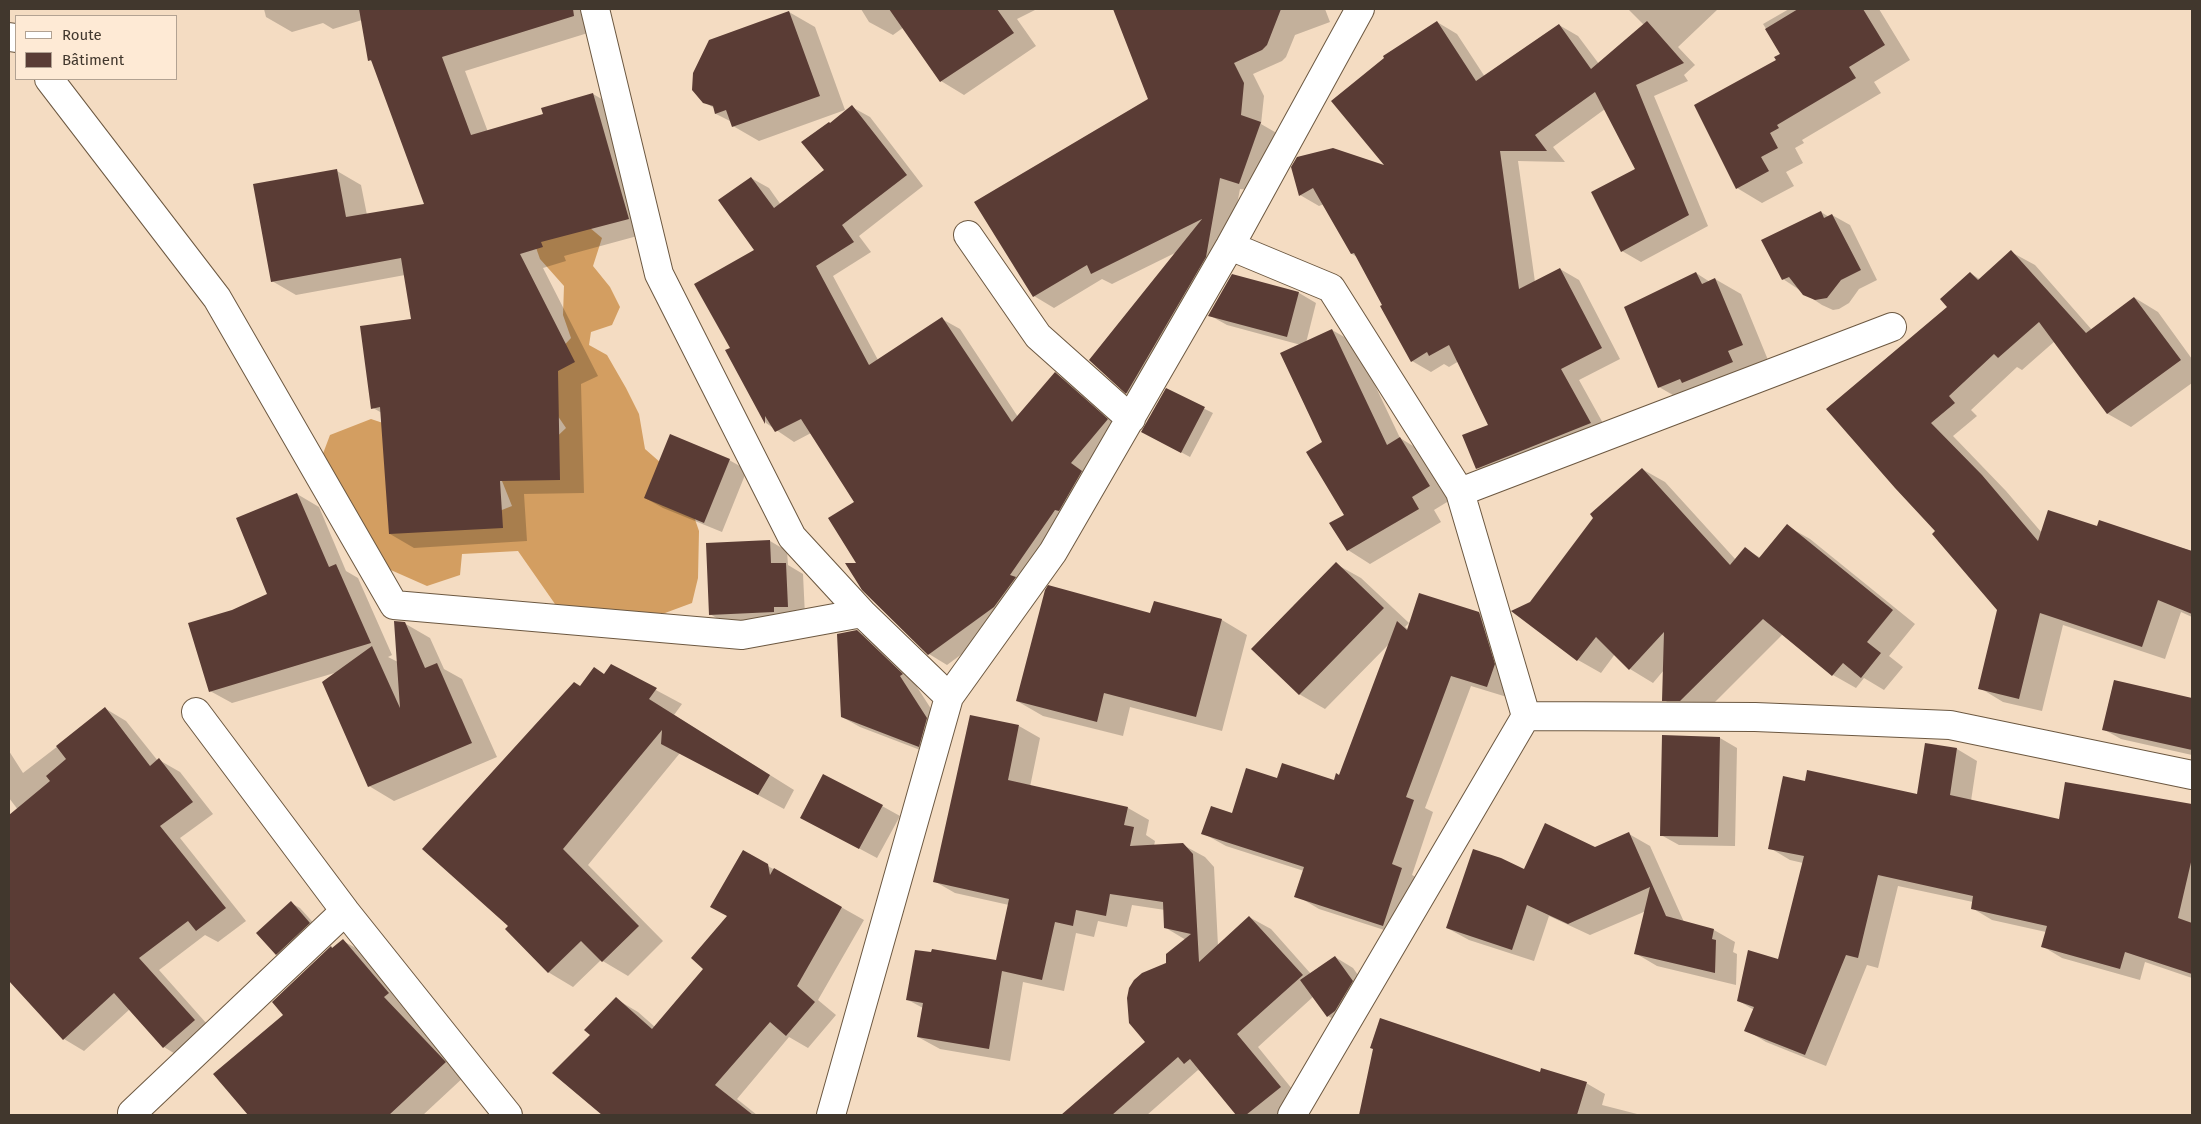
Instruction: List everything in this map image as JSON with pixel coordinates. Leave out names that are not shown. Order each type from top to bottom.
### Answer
[{"type":"street","points":[[594,9],[659,274],[792,537],[862,613],[949,696]]},
{"type":"street","points":[[831,1115],[949,696],[1053,552],[1230,246],[1360,9]]},
{"type":"street","points":[[50,80],[217,298],[394,605],[742,635],[862,613]]},
{"type":"street","points":[[968,235],[1038,336],[1131,419]]},
{"type":"street","points":[[1230,246],[1331,288],[1460,492],[1526,716],[1292,1115]]},
{"type":"street","points":[[1460,492],[1892,327]]},
{"type":"street","points":[[196,712],[345,911],[508,1115]]},
{"type":"street","points":[[1526,716],[1755,717],[1950,725],[2192,775]]},
{"type":"street","points":[[132,1113],[345,911]]},
{"type":"shaded area","points":[[583,222],[602,238],[593,266],[610,287],[620,307],[612,325],[591,332],[589,345],[607,355],[639,414],[645,449],[669,470],[688,499],[699,531],[698,578],[692,603],[665,613],[585,615],[555,604],[518,551],[462,554],[460,575],[427,586],[384,567],[321,459],[330,435],[371,419],[389,425],[484,517],[512,506],[494,461],[547,446],[566,428],[549,403],[557,353],[571,338],[563,315],[564,286],[540,259],[534,242]]},
{"type":"building","points":[[359,9],[573,9],[574,16],[442,57],[471,135],[543,114],[541,108],[593,93],[629,219],[541,242],[543,247],[520,254],[575,362],[558,371],[560,480],[500,481],[503,528],[389,534],[380,407],[371,409],[360,326],[411,319],[401,258],[271,282],[253,184],[337,169],[346,217],[424,204],[371,60],[368,61]]},
{"type":"building","points":[[889,9],[997,9],[1014,33],[940,82]]},
{"type":"building","points":[[1113,9],[1281,9],[1267,45],[1262,50],[1234,63],[1244,83],[1241,115],[1261,122],[1239,184],[1220,178],[1206,257],[1126,394],[1089,360],[1202,219],[1091,274],[1087,265],[1033,297],[974,202],[1148,99]]},
{"type":"building","points":[[1798,9],[1863,9],[1885,45],[1849,67],[1856,78],[1777,125],[1779,128],[1770,133],[1778,148],[1761,157],[1769,171],[1736,189],[1694,105],[1776,60],[1774,57],[1780,54],[1765,29]]},
{"type":"building","points":[[789,11],[820,96],[732,127],[726,110],[715,114],[713,106],[703,103],[692,90],[693,73],[709,40]]},
{"type":"building","points":[[1437,21],[1476,81],[1559,24],[1591,69],[1647,21],[1684,63],[1636,85],[1689,215],[1621,252],[1591,192],[1635,169],[1595,92],[1535,135],[1547,151],[1500,151],[1519,289],[1560,268],[1602,348],[1561,369],[1591,423],[1476,469],[1462,435],[1488,425],[1449,345],[1429,356],[1427,352],[1411,362],[1380,306],[1382,305],[1354,253],[1351,254],[1313,188],[1299,196],[1291,167],[1297,157],[1333,148],[1384,165],[1331,101],[1384,58],[1383,56]]},
{"type":"building","points":[[852,105],[907,175],[842,225],[854,242],[816,266],[869,365],[942,317],[1012,422],[1055,372],[1108,419],[1071,463],[1082,471],[1059,511],[1055,510],[1010,575],[1016,577],[994,607],[928,655],[862,590],[845,563],[856,563],[828,518],[854,502],[801,419],[775,432],[765,416],[765,424],[725,350],[730,348],[694,284],[754,250],[718,200],[751,177],[774,208],[824,170],[801,142],[830,123]]},
{"type":"building","points":[[1821,211],[1824,218],[1832,214],[1861,270],[1841,280],[1827,298],[1815,300],[1803,295],[1789,277],[1782,280],[1761,240]]},
{"type":"building","points":[[2011,250],[2086,333],[2134,297],[2181,360],[2107,414],[2039,322],[1998,358],[1994,354],[1949,396],[1955,403],[1931,423],[1982,475],[2038,541],[2048,510],[2097,526],[2099,520],[2192,551],[2192,614],[2158,600],[2142,647],[2040,613],[2019,699],[1978,689],[1997,610],[1932,534],[1935,531],[1826,409],[1947,307],[1940,299],[1970,272],[1978,280]]},
{"type":"building","points":[[1696,272],[1702,284],[1715,278],[1743,345],[1728,351],[1733,362],[1682,383],[1680,379],[1658,388],[1624,307]]},
{"type":"building","points":[[1232,274],[1299,292],[1287,337],[1208,316]]},
{"type":"building","points":[[1332,329],[1387,445],[1400,437],[1430,486],[1412,497],[1419,509],[1347,551],[1329,523],[1344,515],[1306,452],[1322,442],[1280,353]]},
{"type":"building","points":[[1166,388],[1205,407],[1181,453],[1141,432]]},
{"type":"building","points":[[670,434],[730,459],[704,523],[644,498]]},
{"type":"building","points":[[1642,468],[1730,565],[1745,547],[1759,558],[1787,524],[1893,610],[1867,642],[1881,653],[1861,678],[1843,663],[1832,676],[1763,619],[1680,701],[1662,701],[1664,632],[1629,670],[1596,637],[1577,661],[1511,611],[1530,602],[1593,518],[1590,514]]},
{"type":"building","points":[[297,493],[329,567],[336,564],[371,643],[209,692],[188,623],[232,610],[267,594],[236,518]]},
{"type":"building","points":[[770,540],[771,563],[786,563],[788,607],[774,607],[774,612],[709,615],[706,543]]},
{"type":"building","points":[[1336,562],[1384,608],[1299,695],[1251,649]]},
{"type":"building","points":[[1048,585],[1150,613],[1154,601],[1222,619],[1196,717],[1104,693],[1097,722],[1016,701],[1045,590]]},
{"type":"building","points":[[1419,593],[1479,612],[1495,664],[1487,687],[1451,676],[1406,797],[1414,800],[1392,864],[1402,868],[1383,926],[1294,897],[1304,867],[1201,834],[1211,806],[1232,813],[1246,768],[1277,778],[1282,763],[1334,780],[1336,773],[1339,775],[1397,621],[1407,630]]},
{"type":"building","points":[[394,621],[405,622],[425,668],[437,663],[472,743],[368,787],[322,682],[372,646],[400,708]]},
{"type":"building","points":[[857,630],[903,674],[900,676],[927,718],[919,747],[841,717],[837,634]]},
{"type":"building","points":[[611,664],[657,688],[649,699],[770,775],[758,795],[661,744],[662,730],[563,849],[639,926],[602,962],[581,941],[548,973],[505,929],[508,926],[422,849],[574,682],[580,686],[594,667],[604,674]]},
{"type":"building","points":[[2114,680],[2192,698],[2192,750],[2102,730]]},
{"type":"building","points":[[105,707],[150,766],[159,758],[193,802],[160,826],[226,908],[196,931],[188,921],[139,958],[195,1020],[163,1048],[114,993],[63,1040],[9,981],[9,815],[50,781],[46,776],[66,759],[56,746]]},
{"type":"building","points":[[970,715],[1019,725],[1008,780],[1128,807],[1124,825],[1134,827],[1130,846],[1183,843],[1193,854],[1199,962],[1249,916],[1303,975],[1237,1034],[1281,1087],[1246,1115],[1236,1115],[1190,1059],[1184,1064],[1178,1057],[1112,1115],[1061,1115],[1145,1042],[1129,1023],[1127,998],[1129,988],[1142,973],[1166,963],[1166,954],[1191,934],[1164,928],[1163,902],[1110,894],[1106,916],[1076,910],[1073,926],[1055,922],[1042,980],[1002,971],[989,1049],[917,1037],[923,1003],[906,1000],[915,950],[931,952],[932,949],[996,960],[1009,899],[933,882]]},
{"type":"building","points":[[1662,735],[1720,737],[1718,837],[1660,836]]},
{"type":"building","points":[[1925,743],[1957,748],[1950,795],[2059,819],[2065,782],[2192,804],[2192,858],[2178,918],[2192,923],[2192,974],[2125,952],[2120,969],[2041,947],[2047,926],[1971,909],[1973,896],[1878,875],[1858,958],[1846,955],[1805,1055],[1744,1031],[1754,1007],[1737,1001],[1748,950],[1778,959],[1804,856],[1768,849],[1783,776],[1805,781],[1807,770],[1917,794]]},
{"type":"building","points":[[823,774],[883,805],[859,849],[800,818]]},
{"type":"building","points":[[1545,823],[1595,847],[1629,832],[1666,916],[1714,929],[1712,939],[1716,940],[1715,973],[1634,954],[1650,887],[1568,924],[1527,905],[1512,950],[1446,928],[1473,849],[1501,858],[1524,869]]},
{"type":"building","points":[[743,850],[768,864],[770,875],[774,868],[842,907],[797,986],[815,1002],[786,1036],[770,1022],[715,1085],[753,1115],[602,1115],[552,1073],[590,1035],[584,1030],[616,997],[652,1029],[703,969],[691,958],[727,916],[710,907]]},
{"type":"building","points":[[291,901],[310,923],[276,955],[256,933]]},
{"type":"building","points":[[343,939],[389,993],[384,997],[446,1062],[389,1115],[248,1115],[213,1074],[283,1015],[272,1002],[331,946],[332,948]]},
{"type":"building","points":[[1335,956],[1353,981],[1335,1011],[1327,1017],[1300,980]]},
{"type":"building","points":[[1380,1018],[1540,1072],[1541,1068],[1587,1082],[1577,1115],[1359,1115],[1373,1049],[1370,1048]]}]
